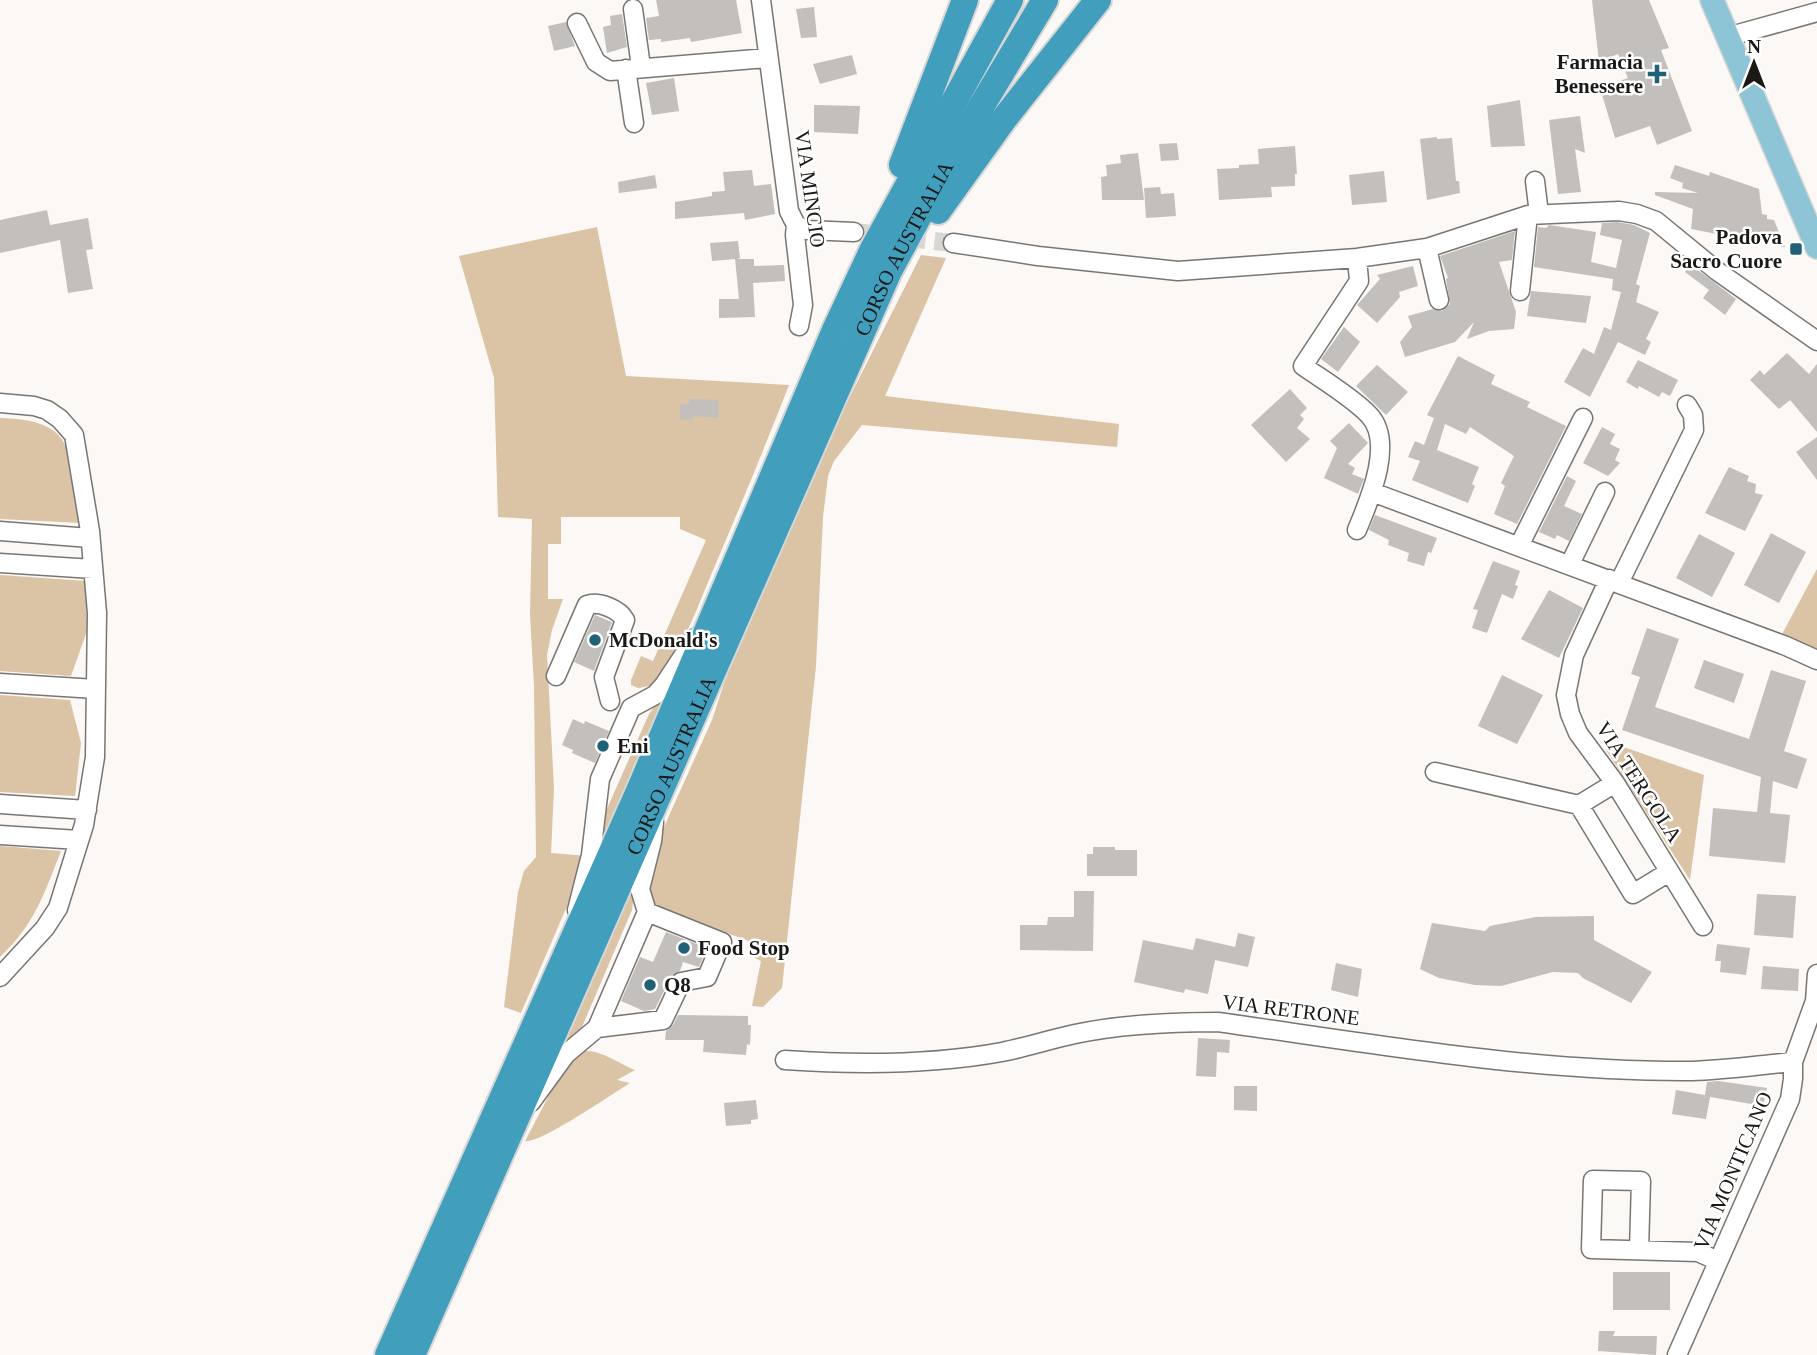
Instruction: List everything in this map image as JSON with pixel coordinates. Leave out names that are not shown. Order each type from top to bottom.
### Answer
[{"type":"highway","points":[[864,240],[890,192],[910,146],[965,0]]},
{"type":"highway","name":"CORSO AUSTRALIA","points":[[388,1355],[639,792],[835,330],[864,240],[1010,0]]},
{"type":"highway","name":"CORSO AUSTRALIA","points":[[412,1355],[656,805],[855,346],[912,225],[1045,0]]},
{"type":"highway","points":[[855,346],[903,273],[947,197],[1004,119],[1098,0]]},
{"type":"main road","points":[[1712,0],[1817,247]]},
{"type":"street","name":"VIA MINCIO","points":[[761,0],[789,211],[796,225],[794,234],[803,305],[799,326]]},
{"type":"street","points":[[633,9],[634,123]]},
{"type":"street","points":[[1727,37],[1817,12]]},
{"type":"street","points":[[577,23],[596,62],[610,71],[768,58]]},
{"type":"street","points":[[1520,291],[1534,215],[1535,181]]},
{"type":"street","points":[[953,243],[1038,256],[1178,271],[1357,258],[1427,248],[1534,215],[1619,211],[1656,221],[1717,271],[1817,341]]},
{"type":"street","points":[[796,225],[807,230],[864,240]]},
{"type":"street","points":[[1427,248],[1439,300]]},
{"type":"street","points":[[1357,258],[1359,281],[1303,366],[1370,416],[1377,428],[1381,450],[1372,492],[1357,530]]},
{"type":"street","points":[[0,403],[47,410],[60,419],[74,435],[90,538],[97,613],[95,757],[87,810],[58,908],[27,950],[0,977]]},
{"type":"street","name":"VIA TERGOLA","points":[[1687,405],[1693,415],[1694,430],[1574,655],[1566,695],[1570,715],[1578,733],[1615,783],[1703,926]]},
{"type":"street","points":[[1520,546],[1583,418]]},
{"type":"street","points":[[1372,492],[1570,564],[1817,660]]},
{"type":"street","points":[[1570,564],[1605,492]]},
{"type":"street","points":[[0,531],[90,538]]},
{"type":"street","points":[[0,563],[93,569]]},
{"type":"street","points":[[556,676],[587,605],[594,602],[621,612],[625,620],[604,677],[610,701]]},
{"type":"street","points":[[573,938],[580,894],[591,855],[600,779],[605,767],[631,708],[655,695],[664,685],[716,606]]},
{"type":"street","points":[[0,683],[96,689]]},
{"type":"street","points":[[1435,772],[1579,805],[1615,783]]},
{"type":"street","points":[[0,804],[87,810]]},
{"type":"street","points":[[515,1121],[566,1054],[597,1028],[647,912],[640,889],[652,841],[656,805]]},
{"type":"street","points":[[1579,805],[1633,894],[1669,872]]},
{"type":"street","points":[[0,835],[79,840]]},
{"type":"street","points":[[597,1028],[663,1020],[681,982],[706,977],[722,942],[647,912]]},
{"type":"street","points":[[1816,1001],[1817,974]]},
{"type":"street","name":"VIA MONTICANO","points":[[1677,1355],[1790,1099],[1793,1062],[1816,1001]]},
{"type":"street","name":"VIA RETRONE","points":[[785,1060],[857,1065],[930,1060],[1002,1052],[1077,1033],[1171,1022],[1218,1022],[1512,1062],[1598,1069],[1695,1071],[1793,1062]]},
{"type":"street","points":[[1639,1250],[1641,1181],[1593,1180],[1591,1249],[1698,1252],[1718,1261]]},
{"type":"shaded area","points":[[597,227],[626,376],[789,385],[693,618],[680,646],[655,685],[638,688],[631,685],[631,680],[641,656],[653,661],[706,540],[680,529],[680,517],[561,517],[561,544],[548,544],[548,599],[563,599],[547,655],[554,788],[551,853],[587,856],[521,1013],[504,1007],[518,892],[524,871],[536,857],[534,686],[530,615],[532,519],[498,517],[494,378],[459,256]]},
{"type":"shaded area","points":[[921,255],[946,258],[885,396],[1119,424],[1117,447],[862,425],[834,461],[828,476],[823,517],[816,666],[782,988],[763,1007],[752,1006],[761,961],[749,955],[754,943],[659,909],[646,888],[655,847],[712,720],[734,653],[806,484]]},
{"type":"shaded area","points":[[0,418],[38,423],[61,438],[66,447],[80,523],[0,519]]},
{"type":"shaded area","points":[[1817,569],[1817,649],[1781,636]]},
{"type":"shaded area","points":[[0,575],[86,581],[87,631],[71,676],[0,671]]},
{"type":"shaded area","points":[[0,695],[70,700],[81,743],[75,796],[0,792]]},
{"type":"shaded area","points":[[659,700],[664,702],[606,837],[599,843],[606,811],[649,714]]},
{"type":"shaded area","points":[[1615,744],[1704,775],[1690,880],[1606,750]]},
{"type":"shaded area","points":[[0,846],[61,851],[30,920],[0,957]]},
{"type":"shaded area","points":[[633,886],[632,910],[582,1027],[577,1035],[562,1047]]},
{"type":"shaded area","points":[[580,1051],[602,1054],[635,1070],[617,1080],[630,1083],[560,1127],[525,1141],[565,1065]]},
{"type":"building","points":[[656,0],[736,0],[742,33],[691,42],[690,38],[661,42],[661,39],[649,40],[646,18],[659,16]]},
{"type":"building","points":[[1592,0],[1649,0],[1669,48],[1661,50],[1692,131],[1657,145],[1650,126],[1615,138],[1600,88],[1628,78],[1618,54],[1599,62]]},
{"type":"building","points":[[814,7],[817,37],[801,38],[796,9]]},
{"type":"building","points":[[622,14],[627,47],[607,53],[603,27],[611,25],[610,16]]},
{"type":"building","points":[[566,22],[575,46],[554,51],[548,26]]},
{"type":"building","points":[[852,55],[857,74],[820,84],[813,64]]},
{"type":"building","points":[[674,78],[679,111],[652,115],[646,83]]},
{"type":"building","points":[[1520,100],[1525,146],[1491,147],[1487,106]]},
{"type":"building","points":[[814,105],[860,106],[858,134],[814,132]]},
{"type":"building","points":[[1580,116],[1585,153],[1575,149],[1581,192],[1558,194],[1549,120]]},
{"type":"building","points":[[1452,138],[1456,181],[1459,181],[1460,193],[1427,200],[1420,139]]},
{"type":"building","points":[[1177,143],[1179,160],[1161,161],[1159,144]]},
{"type":"building","points":[[1295,146],[1295,186],[1271,187],[1272,197],[1219,200],[1217,169],[1259,164],[1258,149]]},
{"type":"building","points":[[1138,153],[1144,200],[1102,200],[1101,177],[1107,176],[1106,165],[1121,163],[1120,155]]},
{"type":"building","points":[[1675,165],[1709,176],[1710,172],[1759,189],[1762,214],[1767,215],[1767,219],[1774,220],[1785,247],[1691,229],[1693,209],[1655,195],[1655,192],[1698,193],[1682,188],[1683,183],[1670,178]]},
{"type":"building","points":[[752,170],[754,186],[771,184],[775,214],[745,220],[744,213],[675,219],[675,202],[725,191],[723,172]]},
{"type":"building","points":[[1384,171],[1387,202],[1352,205],[1349,175]]},
{"type":"building","points":[[655,175],[657,188],[619,193],[618,182]]},
{"type":"building","points":[[1160,187],[1161,194],[1174,193],[1176,216],[1146,218],[1144,188]]},
{"type":"building","points":[[47,210],[50,225],[88,218],[93,249],[86,250],[93,289],[68,293],[60,240],[0,253],[0,220]]},
{"type":"building","points":[[1602,223],[1634,225],[1650,233],[1636,284],[1640,286],[1636,302],[1659,312],[1646,339],[1651,342],[1645,355],[1618,342],[1590,397],[1564,382],[1583,348],[1594,354],[1604,327],[1611,330],[1621,292],[1612,290],[1613,279],[1534,267],[1538,227],[1546,228],[1549,225],[1596,232],[1591,262],[1616,268],[1622,240],[1600,235]]},
{"type":"building","points":[[1515,231],[1512,260],[1499,262],[1516,312],[1514,329],[1489,331],[1467,339],[1474,322],[1455,342],[1405,357],[1400,342],[1412,327],[1408,316],[1433,309],[1442,311],[1450,304],[1448,278],[1440,256]]},
{"type":"building","points":[[738,241],[740,258],[737,259],[754,259],[754,266],[784,265],[785,281],[753,283],[755,317],[719,318],[719,299],[739,299],[735,259],[712,261],[710,243]]},
{"type":"building","points":[[1690,264],[1736,299],[1725,315],[1703,298],[1709,290],[1685,272]]},
{"type":"building","points":[[1413,266],[1418,286],[1399,292],[1400,297],[1377,323],[1357,305],[1380,279],[1377,275]]},
{"type":"building","points":[[1531,291],[1591,296],[1586,323],[1527,316]]},
{"type":"building","points":[[1344,327],[1360,342],[1338,372],[1321,359]]},
{"type":"building","points":[[1787,353],[1809,374],[1817,364],[1817,432],[1790,400],[1779,409],[1750,380],[1760,370],[1764,375]]},
{"type":"building","points":[[1458,356],[1495,375],[1491,384],[1530,402],[1527,407],[1566,426],[1517,524],[1494,514],[1505,486],[1501,483],[1514,456],[1470,427],[1466,434],[1445,424],[1437,450],[1479,467],[1468,503],[1412,480],[1420,461],[1408,457],[1415,441],[1424,445],[1434,418],[1427,415]]},
{"type":"building","points":[[1638,360],[1678,380],[1670,396],[1662,392],[1659,397],[1626,382]]},
{"type":"building","points":[[1377,365],[1408,392],[1386,415],[1356,386]]},
{"type":"building","points":[[1290,389],[1307,408],[1300,415],[1304,419],[1297,428],[1310,439],[1286,462],[1251,425]]},
{"type":"building","points":[[690,399],[719,400],[718,418],[693,416],[693,419],[680,420],[680,404],[689,404]]},
{"type":"building","points":[[1349,423],[1368,443],[1348,464],[1355,468],[1352,474],[1364,479],[1358,494],[1324,478],[1337,448],[1330,441]]},
{"type":"building","points":[[1602,427],[1615,434],[1610,444],[1620,449],[1615,460],[1620,463],[1608,476],[1583,463]]},
{"type":"building","points":[[1817,437],[1817,480],[1796,452]]},
{"type":"building","points":[[1729,467],[1749,476],[1747,481],[1756,484],[1755,493],[1763,495],[1745,531],[1705,513]]},
{"type":"building","points":[[1567,476],[1576,481],[1564,506],[1582,514],[1569,541],[1557,535],[1555,539],[1539,532]]},
{"type":"building","points":[[1375,515],[1437,538],[1431,553],[1428,552],[1424,566],[1407,561],[1409,553],[1388,545],[1389,540],[1369,530]]},
{"type":"building","points":[[1771,533],[1806,552],[1779,603],[1744,585]]},
{"type":"building","points":[[1699,534],[1735,553],[1712,597],[1676,578]]},
{"type":"building","points":[[1493,561],[1520,571],[1513,599],[1502,594],[1487,633],[1472,628],[1478,610],[1473,609]]},
{"type":"building","points":[[1549,590],[1583,608],[1559,658],[1521,639]]},
{"type":"building","name":"McDonald's","points":[[595,615],[612,622],[594,671],[574,662]]},
{"type":"building","points":[[1647,628],[1679,639],[1655,707],[1749,739],[1771,670],[1806,681],[1784,751],[1807,759],[1797,789],[1773,781],[1770,813],[1790,815],[1785,863],[1709,856],[1713,808],[1757,812],[1761,777],[1622,730],[1640,677],[1631,674]]},
{"type":"building","points":[[1704,660],[1744,674],[1734,703],[1694,688]]},
{"type":"building","points":[[1502,675],[1543,695],[1517,744],[1478,726]]},
{"type":"building","points":[[573,719],[609,731],[595,763],[572,753],[573,750],[562,745]]},
{"type":"building","points":[[1093,847],[1137,850],[1137,876],[1087,876],[1087,854],[1093,854]]},
{"type":"building","points":[[1074,891],[1094,891],[1093,951],[1020,950],[1020,925],[1047,925],[1048,917],[1074,917]]},
{"type":"building","points":[[1757,894],[1796,896],[1793,938],[1754,935]]},
{"type":"building","points":[[1594,916],[1594,940],[1652,972],[1631,1003],[1578,973],[1553,972],[1501,986],[1475,985],[1439,978],[1420,969],[1432,923],[1485,931],[1490,926],[1536,917]]},
{"type":"building","points":[[666,932],[707,948],[699,967],[683,962],[680,971],[671,977],[655,1009],[644,1011],[621,1001],[640,957],[653,962]]},
{"type":"building","points":[[1238,933],[1255,937],[1248,967],[1215,960],[1208,994],[1185,989],[1184,993],[1134,982],[1143,940],[1193,950],[1196,938],[1235,947]]},
{"type":"building","points":[[1717,944],[1750,948],[1746,975],[1720,972],[1721,961],[1715,961]]},
{"type":"building","points":[[1336,963],[1362,969],[1358,997],[1331,990]]},
{"type":"building","points":[[1763,966],[1799,969],[1798,991],[1761,989]]},
{"type":"building","points":[[678,1015],[748,1016],[748,1025],[751,1025],[750,1045],[747,1044],[746,1055],[703,1052],[704,1040],[665,1040],[666,1031]]},
{"type":"building","points":[[1198,1038],[1230,1040],[1229,1053],[1217,1052],[1216,1077],[1196,1076]]},
{"type":"building","points":[[1707,1082],[1767,1088],[1763,1106],[1710,1097],[1706,1119],[1672,1114],[1676,1090],[1705,1095]]},
{"type":"building","points":[[1234,1086],[1257,1086],[1257,1111],[1234,1110]]},
{"type":"building","points":[[756,1100],[758,1119],[751,1120],[751,1124],[726,1126],[724,1103]]},
{"type":"building","points":[[1613,1272],[1670,1272],[1670,1310],[1613,1310]]},
{"type":"building","points":[[1599,1331],[1615,1331],[1613,1336],[1657,1336],[1656,1355],[1598,1351]]},
{"type":"tunnel","points":[[854,232],[953,243]]},
{"type":"place","name":"Farmacia Benessere","points":[[1657,74]]},
{"type":"place","name":"Padova Sacro Cuore","points":[[1796,249]]},
{"type":"place","name":"McDonald's","points":[[595,640]]},
{"type":"place","name":"Eni","points":[[603,746]]},
{"type":"place","name":"Food Stop","points":[[684,948]]},
{"type":"place","name":"Q8","points":[[650,985]]}]
